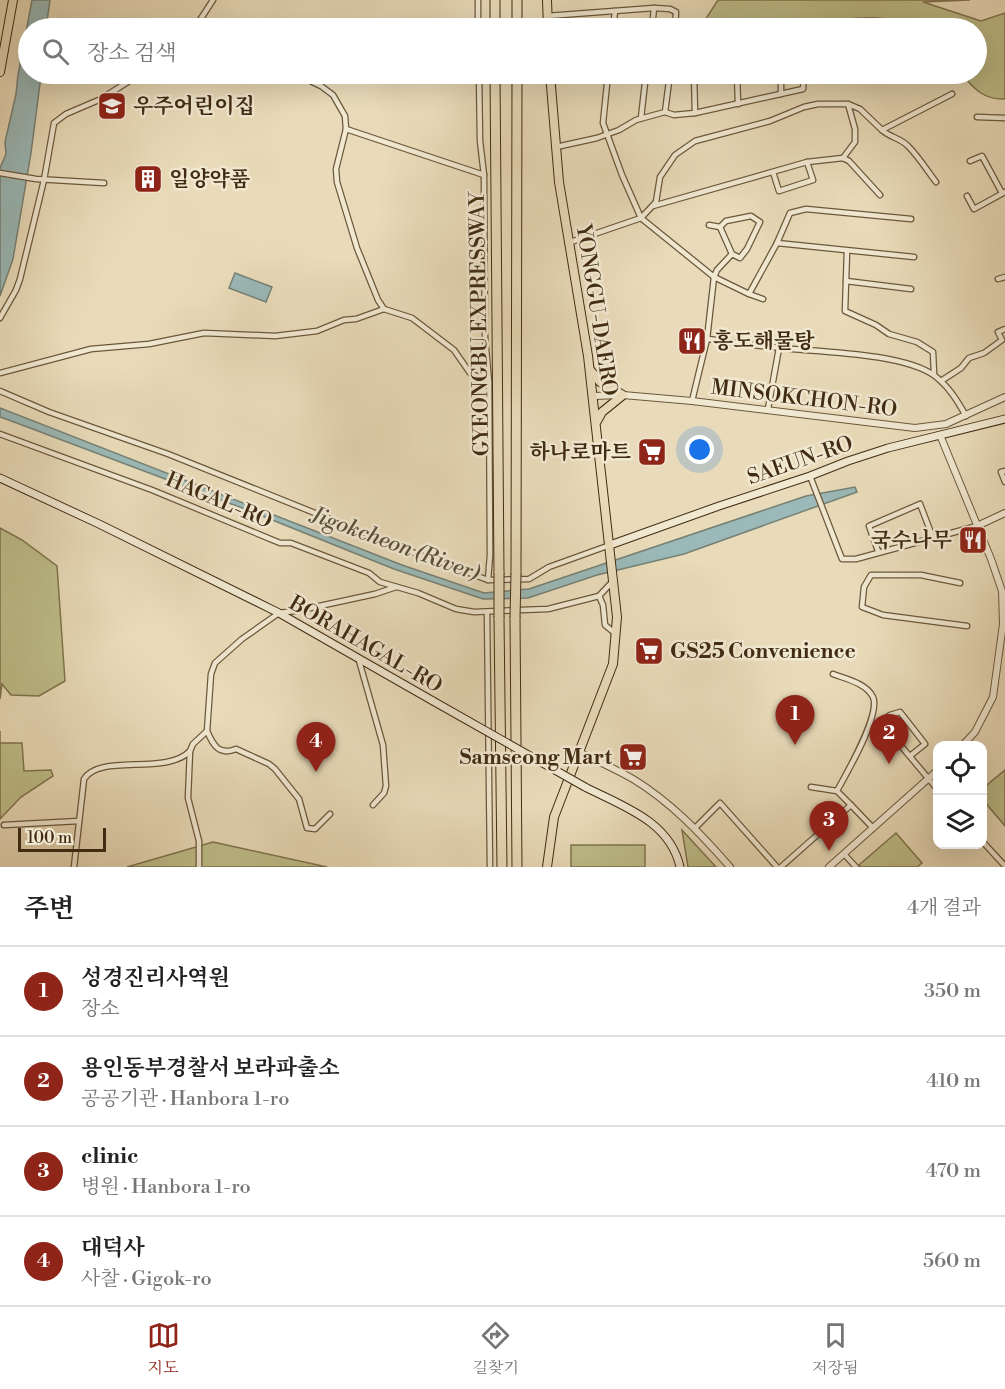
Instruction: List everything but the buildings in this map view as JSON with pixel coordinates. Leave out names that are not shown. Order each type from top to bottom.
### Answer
[{"type":"highway","points":[[495,0],[495,18]]},
{"type":"highway","points":[[517,0],[517,18]]},
{"type":"highway","name":"GYEONGBU EXPRESSWAY","points":[[495,84],[502,867]]},
{"type":"highway","name":"GYEONGBU EXPRESSWAY","points":[[517,84],[515,618],[517,867]]},
{"type":"main road","points":[[0,72],[13,0]]},
{"type":"main road","points":[[547,0],[547,16]]},
{"type":"main road","name":"YONGGU-DAERO","points":[[551,84],[568,243],[590,370],[614,585]]},
{"type":"main road","points":[[590,370],[600,382],[623,395],[602,412],[596,423]]},
{"type":"main road","name":"SAEUN-RO","points":[[610,549],[719,506],[812,479],[858,458],[1005,419]]},
{"type":"main road","name":"BORAHAGAL-RO","points":[[0,478],[279,613],[585,787],[644,818],[656,826],[673,847],[680,867]]},
{"type":"main road","points":[[547,867],[554,817],[613,664],[617,617],[614,585]]},
{"type":"street","points":[[201,18],[213,0]]},
{"type":"street","points":[[478,0],[478,18]]},
{"type":"street","points":[[547,16],[654,8],[670,9],[676,12],[676,18]]},
{"type":"street","points":[[653,18],[654,8]]},
{"type":"street","points":[[614,18],[615,11]]},
{"type":"street","points":[[0,318],[16,291],[47,180],[51,130],[54,123],[66,114],[101,99],[124,84]]},
{"type":"street","points":[[317,84],[333,95],[345,116],[346,129],[336,169],[337,182],[357,248],[378,300],[384,309]]},
{"type":"street","points":[[479,84],[480,141],[484,175],[485,337],[489,382],[490,555],[488,579]]},
{"type":"street","points":[[607,84],[603,123],[641,218],[714,277],[763,299]]},
{"type":"street","points":[[641,118],[645,84]]},
{"type":"street","points":[[665,112],[669,84]]},
{"type":"street","points":[[694,84],[695,113]]},
{"type":"street","points":[[737,84],[738,104]]},
{"type":"street","points":[[781,84],[781,94]]},
{"type":"street","points":[[556,147],[607,135],[641,118],[665,112],[674,115],[695,113],[738,104],[803,89],[803,84]]},
{"type":"street","points":[[882,130],[951,94]]},
{"type":"street","points":[[568,243],[641,218],[656,202],[660,177],[675,155],[695,141],[770,121],[804,107],[818,104],[848,104],[860,109],[887,135],[908,145],[936,182]]},
{"type":"street","points":[[843,159],[855,142],[855,129],[848,104]]},
{"type":"street","points":[[977,117],[1005,117]]},
{"type":"street","points":[[346,129],[484,175]]},
{"type":"street","points":[[967,196],[974,209],[1003,193],[982,156],[970,161]]},
{"type":"street","points":[[650,207],[807,162],[843,159],[849,161],[880,195]]},
{"type":"street","points":[[773,172],[779,191],[813,180],[807,162]]},
{"type":"street","points":[[0,173],[36,179],[104,183]]},
{"type":"street","points":[[748,294],[777,243],[790,213],[806,209],[911,219]]},
{"type":"street","points":[[751,216],[761,219],[747,249],[740,258],[732,255],[720,227],[726,221],[751,216]]},
{"type":"street","points":[[709,225],[720,227]]},
{"type":"street","points":[[777,243],[914,257]]},
{"type":"street","points":[[847,250],[845,311],[876,325],[889,334],[917,342],[928,348],[933,352],[934,374]]},
{"type":"street","points":[[692,401],[707,339],[714,277],[717,270],[732,255]]},
{"type":"street","points":[[998,279],[1005,276]]},
{"type":"street","points":[[846,281],[911,289]]},
{"type":"street","points":[[0,373],[91,349],[149,344],[204,333],[275,336],[316,331],[344,320],[356,319],[384,309],[412,318],[454,350],[470,373],[489,382]]},
{"type":"street","points":[[941,381],[961,368],[969,358],[984,353],[1002,339],[998,332],[1005,329]]},
{"type":"street","points":[[707,339],[874,357],[907,364],[934,374],[952,392],[966,416]]},
{"type":"street","points":[[768,410],[779,348]]},
{"type":"street","points":[[0,391],[49,412],[178,458],[412,552],[488,579],[529,579],[549,567],[610,549]]},
{"type":"street","name":"MINSOKCHON-RO","points":[[593,396],[623,395],[692,401],[915,429],[946,424],[1005,397]]},
{"type":"street","name":"HAGAL-RO","points":[[0,434],[152,490],[280,543],[291,543],[311,550],[369,573],[380,582],[418,593],[456,609],[487,612],[548,609],[599,596]]},
{"type":"street","points":[[940,435],[1002,591],[1004,624],[993,697],[975,732],[967,741]]},
{"type":"street","points":[[1005,471],[1001,472],[1005,482]]},
{"type":"street","points":[[812,479],[842,559],[856,559],[878,551],[977,526],[1005,513]]},
{"type":"street","points":[[878,551],[869,526],[920,504],[933,538]]},
{"type":"street","points":[[960,584],[921,575],[871,575],[864,587],[862,607],[883,615],[968,626]]},
{"type":"street","points":[[614,585],[599,596],[603,604],[604,625],[616,634]]},
{"type":"street","points":[[330,813],[315,829],[307,828],[299,798],[275,769],[236,749],[228,752],[219,750],[213,745],[207,731],[209,680],[215,663],[242,639],[279,613],[375,594],[396,587]]},
{"type":"street","points":[[487,612],[490,867]]},
{"type":"street","points":[[358,657],[382,745],[386,786],[384,793],[373,804]]},
{"type":"street","points":[[833,674],[868,690],[874,698],[870,724],[837,791]]},
{"type":"street","points":[[910,756],[925,744],[900,712],[890,715],[881,722],[933,785]]},
{"type":"street","points":[[199,867],[199,841],[188,798],[190,751],[193,744],[207,731]]},
{"type":"street","points":[[74,867],[84,779],[93,769],[155,764],[179,759],[190,751]]},
{"type":"street","points":[[579,752],[641,784],[666,803],[695,828],[730,867]]},
{"type":"street","points":[[829,867],[933,775]]},
{"type":"street","points":[[811,787],[837,791],[873,828]]},
{"type":"street","points":[[695,828],[720,802],[779,867],[851,805]]},
{"type":"street","points":[[4,825],[79,821]]},
{"type":"street","points":[[987,847],[1003,866]]},
{"type":"street","points":[[844,854],[856,867]]},
{"type":"green space","points":[[718,0],[970,0],[923,2],[972,18],[857,18],[706,18]]},
{"type":"green space","points":[[1005,13],[1005,99],[991,98],[971,84],[987,84],[987,19]]},
{"type":"green space","points":[[0,528],[22,540],[57,566],[65,681],[39,696],[11,695],[2,684],[0,699]]},
{"type":"green space","points":[[0,743],[22,743],[24,771],[51,770],[53,776],[21,797],[0,819]]},
{"type":"green space","points":[[1005,770],[1005,826],[987,805],[987,785]]},
{"type":"green space","points":[[682,830],[716,867],[688,867]]},
{"type":"green space","points":[[896,833],[922,863],[917,867],[861,867],[859,865]]},
{"type":"green space","points":[[213,842],[327,867],[127,867]]},
{"type":"green space","points":[[571,845],[645,845],[645,867],[571,867]]},
{"type":"water","points":[[32,0],[50,0],[47,18],[29,18]]},
{"type":"water","points":[[18,75],[18,84],[40,84],[13,259],[0,296],[0,168],[6,154],[5,142]]},
{"type":"water","points":[[235,273],[272,287],[266,302],[229,288]]},
{"type":"water","points":[[0,408],[402,565],[484,593],[529,589],[806,496],[855,487],[857,492],[684,554],[597,575],[528,598],[483,599],[394,569],[250,511],[0,417]]},
{"type":"place","name":"우주어린이집","points":[[112,106]]},
{"type":"place","name":"일양약품","points":[[148,179]]},
{"type":"place","name":"홍도해물탕","points":[[692,341]]},
{"type":"place","name":"하나로마트","points":[[652,452]]},
{"type":"place","name":"국수나무","points":[[973,540]]},
{"type":"place","name":"GS25 Convenience","points":[[649,651]]},
{"type":"place","name":"성경진리사역원","points":[[795,745]]},
{"type":"place","name":"Samseong Mart","points":[[633,757]]},
{"type":"place","name":"용인동부경찰서 보라파출소","points":[[889,764]]},
{"type":"place","name":"대덕사","points":[[316,772]]},
{"type":"place","name":"clinic","points":[[829,851]]},
{"type":"water label","name":"Jigokcheon (River)","points":[[396,543]]}]
